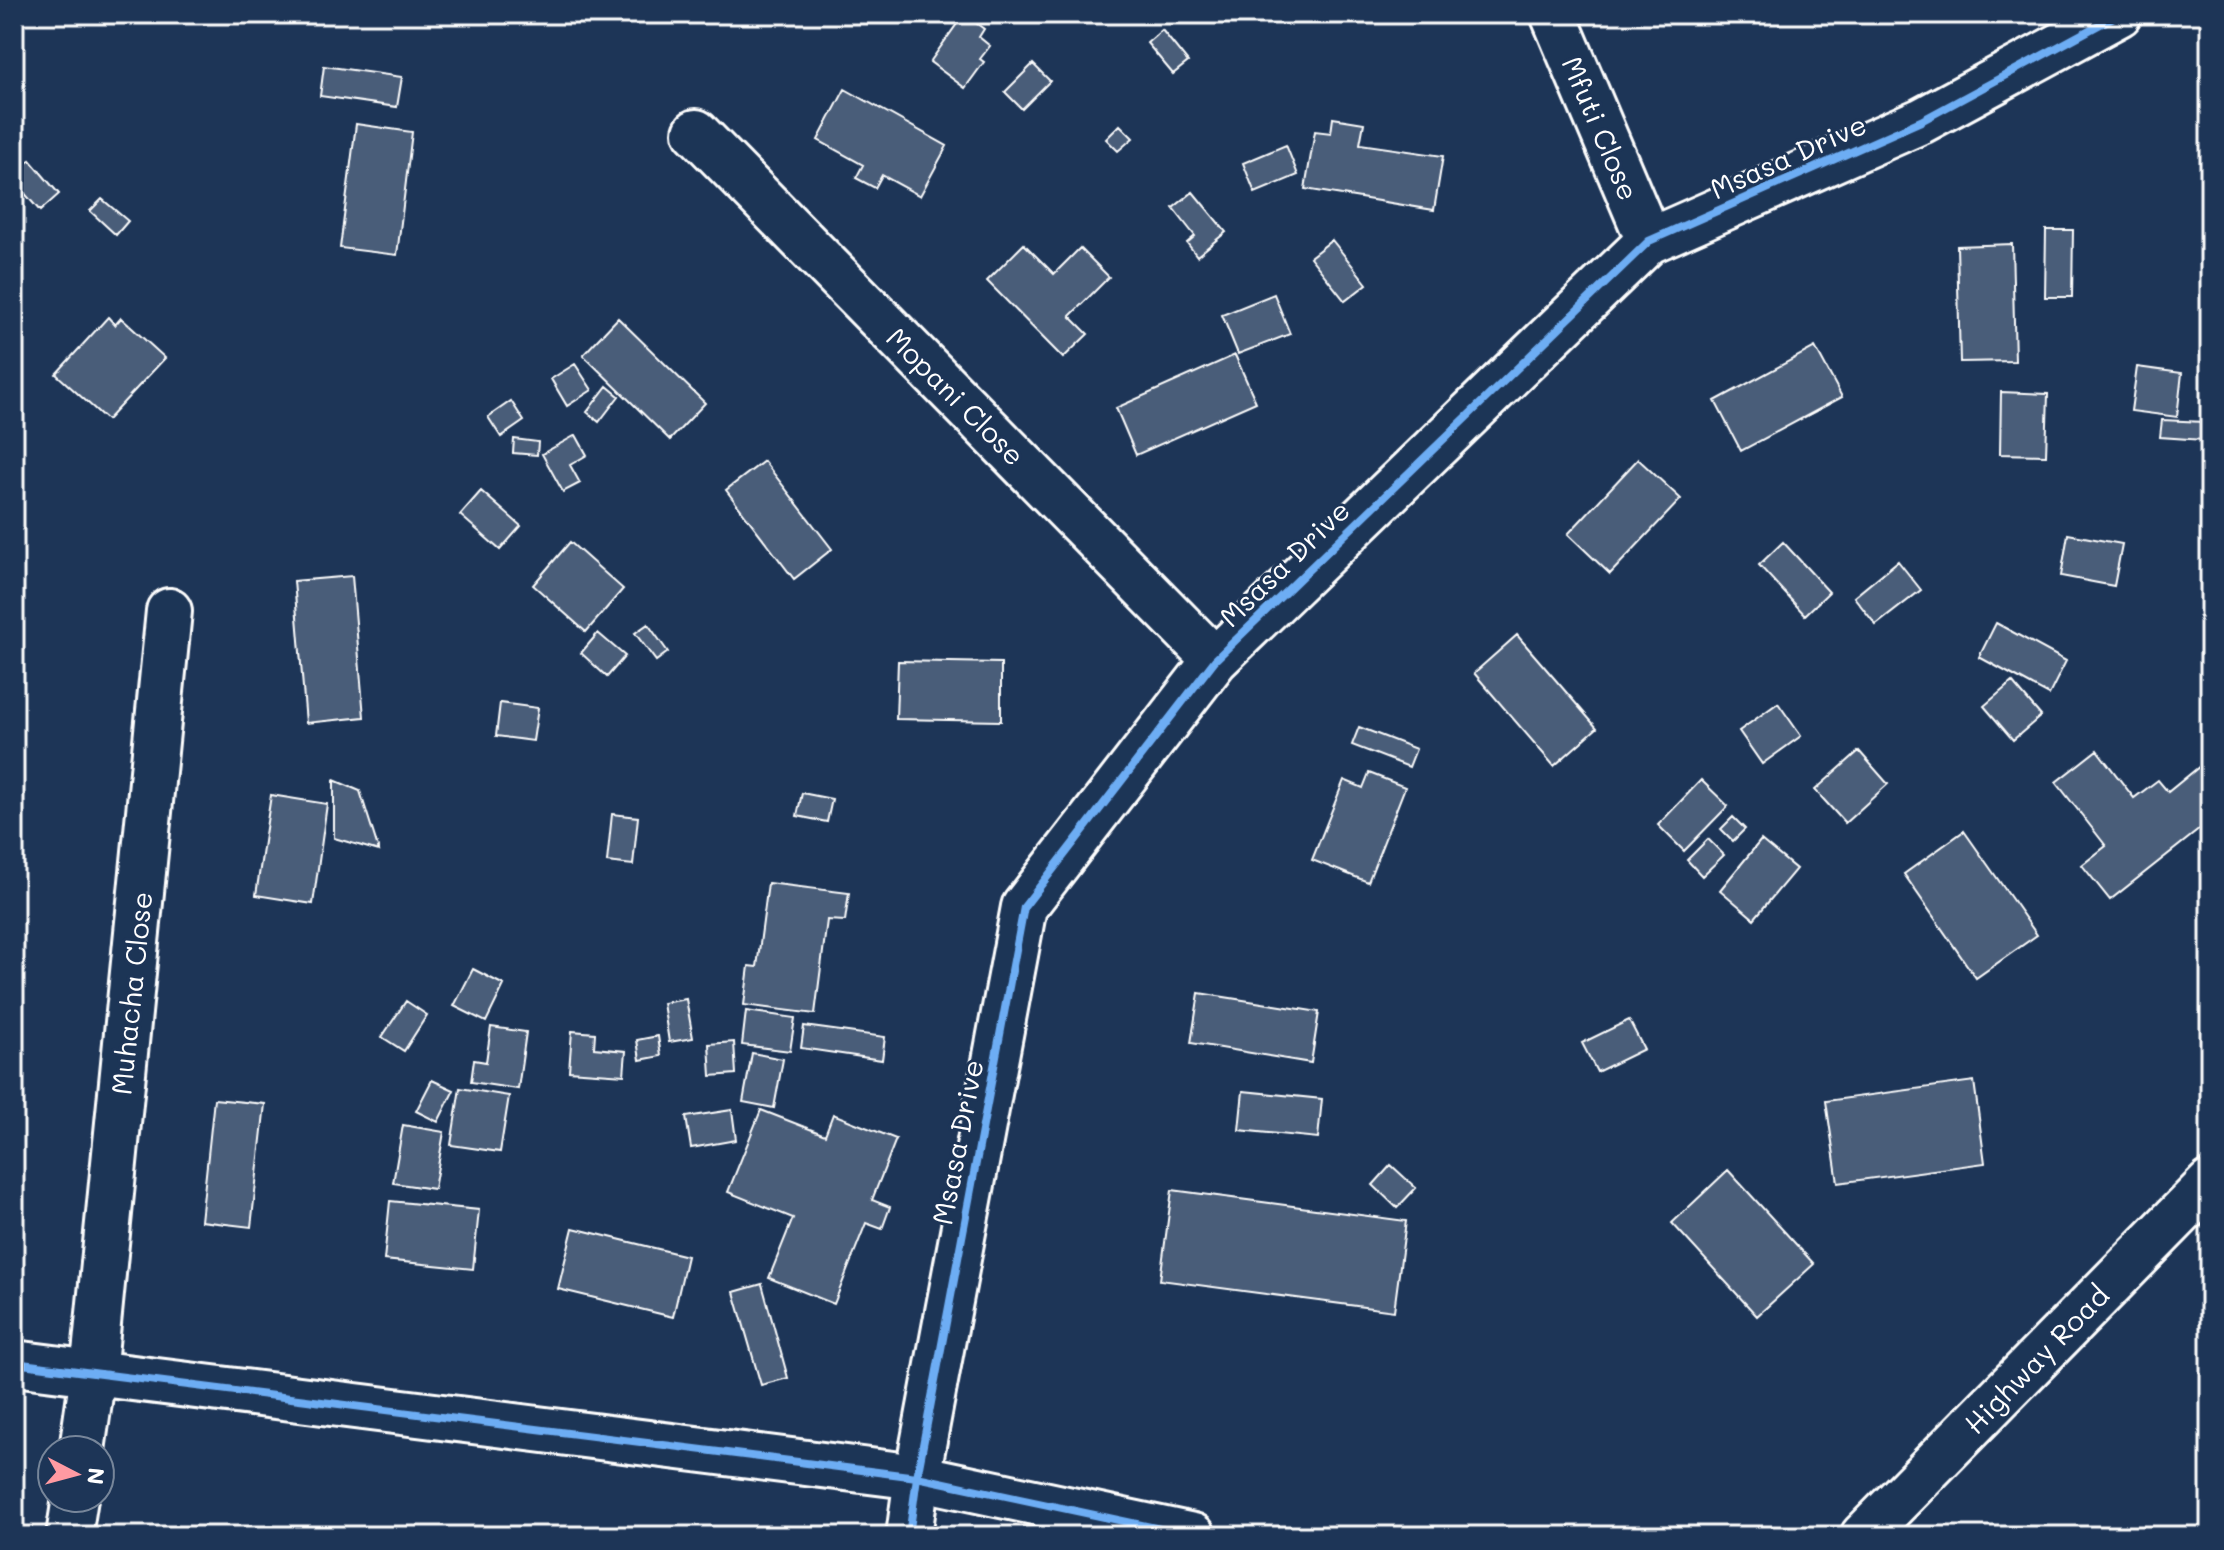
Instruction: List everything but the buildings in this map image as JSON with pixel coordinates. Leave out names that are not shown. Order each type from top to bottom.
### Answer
[{"type":"street","name":"Mfuti Close","points":[[1553,14],[1649,241]]},
{"type":"street","name":"Msasa Drive","points":[[909,1536],[917,1477],[1024,907],[1215,660],[1649,241],[1921,121],[2119,14]]},
{"type":"street","name":"Mopani Close","points":[[696,132],[1215,660]]},
{"type":"street","name":"Muhacha Close","points":[[84,1434],[93,1374],[169,611]]},
{"type":"street","name":"Highway Road","points":[[1863,1536],[2210,1183]]},
{"type":"street","points":[[14,1363],[917,1477],[1193,1536]]},
{"type":"street","points":[[69,1536],[72,1514]]},
{"type":"cycle path","points":[[909,1536],[917,1477],[1024,907],[1215,660],[1649,241],[1921,121],[2119,14]]},
{"type":"cycle path","points":[[14,1363],[917,1477],[1193,1536]]}]
